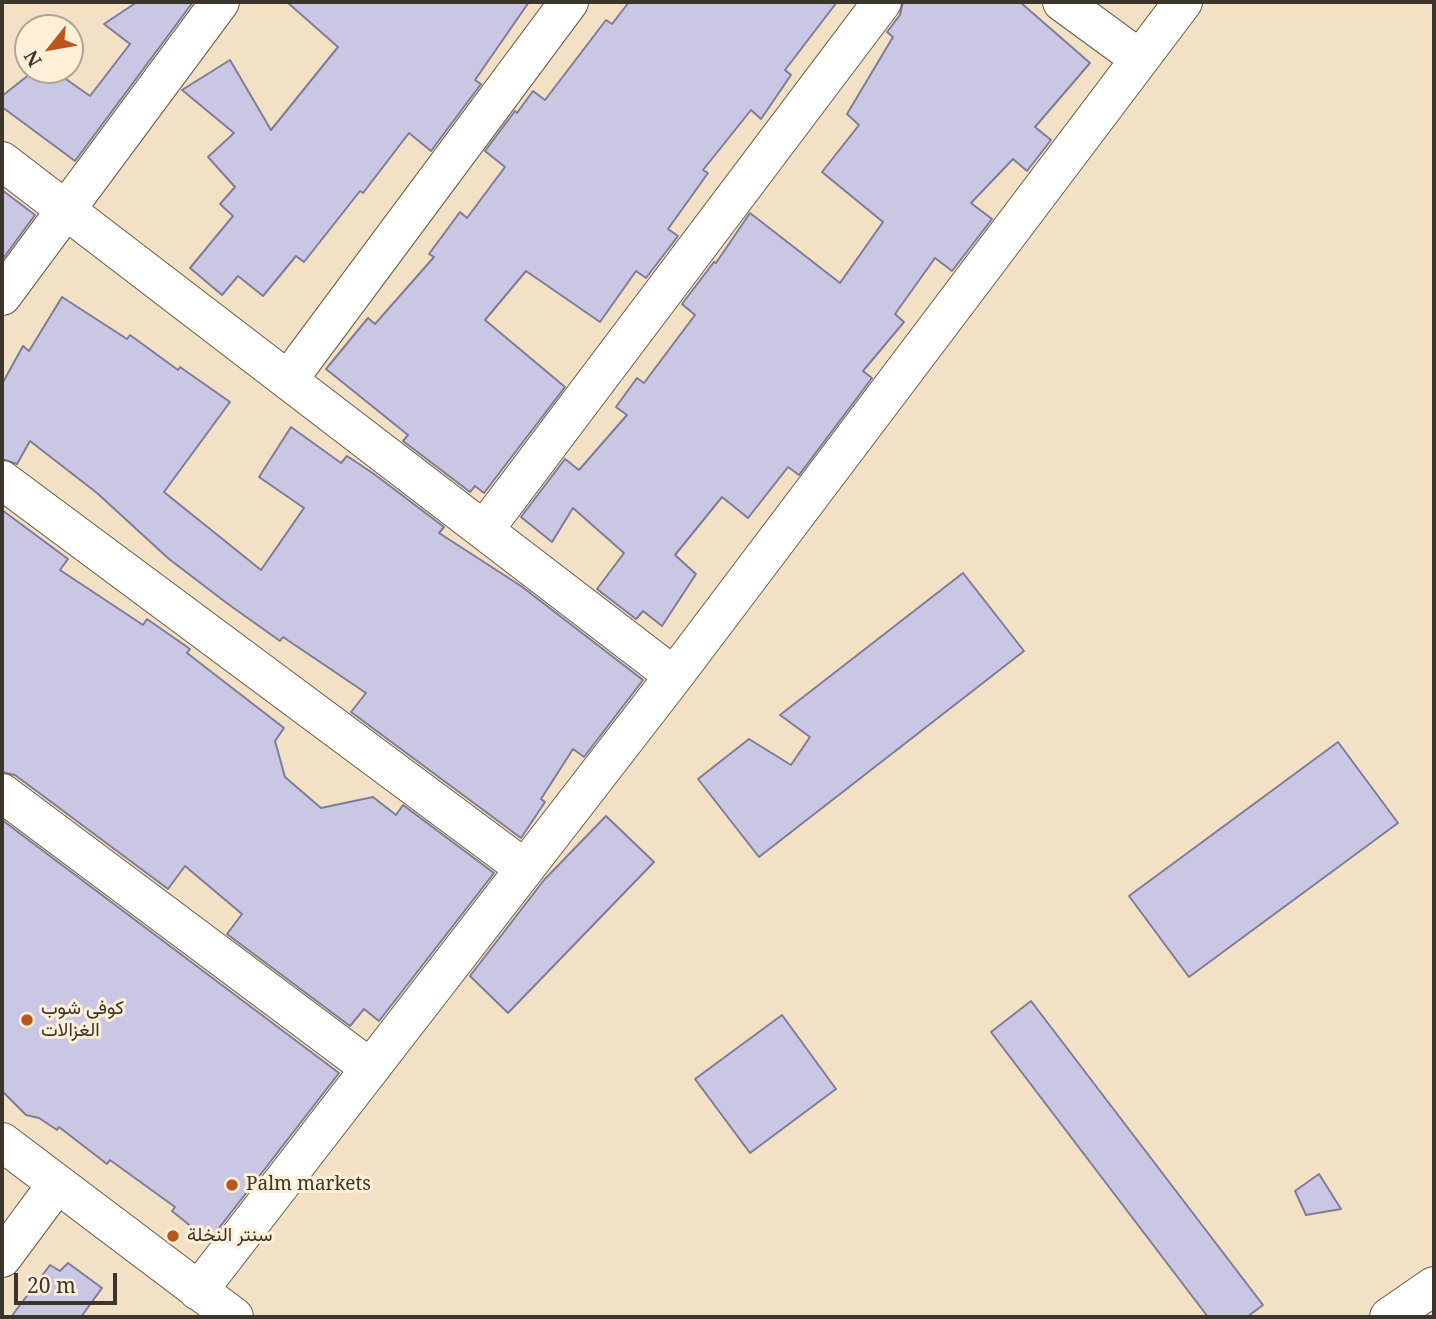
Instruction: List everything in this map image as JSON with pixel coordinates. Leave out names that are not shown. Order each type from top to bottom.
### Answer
[{"type":"street","points":[[2,296],[220,2]]},
{"type":"street","points":[[288,380],[569,2]]},
{"type":"street","points":[[484,530],[882,2]]},
{"type":"street","points":[[1062,2],[1140,59]]},
{"type":"street","points":[[198,1291],[674,676],[1183,2]]},
{"type":"street","points":[[2,161],[674,676]]},
{"type":"street","points":[[2,480],[524,868]]},
{"type":"street","points":[[2,793],[370,1068]]},
{"type":"street","points":[[2,1142],[234,1317]]},
{"type":"street","points":[[2,1258],[57,1184]]},
{"type":"street","points":[[1389,1317],[1434,1286]]},
{"type":"building","points":[[137,2],[193,2],[75,161],[2,107],[2,96],[17,84],[73,84],[90,96],[130,44],[104,24]]},
{"type":"building","points":[[287,2],[529,2],[475,80],[481,84],[431,151],[409,133],[363,193],[360,191],[304,262],[296,256],[263,296],[238,276],[222,295],[190,268],[233,216],[220,204],[235,187],[208,157],[234,133],[182,90],[230,60],[271,130],[338,47]]},
{"type":"building","points":[[629,2],[837,2],[785,70],[791,75],[761,119],[751,110],[703,170],[708,173],[668,229],[678,236],[646,278],[636,271],[600,322],[526,271],[485,320],[565,387],[484,493],[475,486],[470,492],[403,441],[408,435],[326,369],[368,318],[375,324],[434,257],[429,254],[460,212],[467,218],[505,167],[485,151],[515,111],[517,113],[533,91],[545,100],[606,20],[612,24]]},
{"type":"building","points":[[903,2],[1020,2],[1090,63],[1035,127],[1051,140],[1027,171],[1013,159],[971,203],[992,219],[952,271],[935,258],[895,314],[904,322],[863,371],[872,378],[799,475],[788,467],[748,518],[722,497],[675,555],[696,574],[662,626],[643,611],[636,619],[597,589],[624,553],[573,508],[552,542],[521,517],[565,459],[579,470],[627,415],[616,407],[637,378],[644,383],[695,315],[682,304],[714,262],[716,263],[750,213],[840,283],[883,222],[822,172],[859,125],[847,114],[893,37],[887,32],[900,15]]},
{"type":"building","points":[[2,190],[35,215],[2,260]]},
{"type":"building","points":[[62,297],[127,339],[130,335],[178,370],[180,367],[230,402],[164,492],[261,570],[304,508],[259,477],[291,427],[341,463],[347,456],[374,474],[444,527],[439,533],[521,586],[643,680],[584,757],[573,749],[541,799],[545,802],[521,838],[351,712],[366,693],[283,637],[280,641],[228,604],[169,559],[97,493],[30,441],[17,464],[2,459],[2,384],[23,346],[29,351]]},
{"type":"building","points":[[2,510],[68,559],[60,570],[143,625],[147,619],[190,649],[187,653],[284,728],[275,741],[285,777],[321,808],[373,797],[396,815],[403,805],[494,873],[379,1021],[364,1009],[350,1026],[227,934],[242,914],[185,866],[168,889],[15,775],[2,772]]},
{"type":"building","points":[[963,573],[1024,651],[759,857],[698,779],[749,739],[791,765],[810,737],[780,715]]},
{"type":"building","points":[[1338,742],[1398,823],[1189,977],[1129,896]]},
{"type":"building","points":[[606,816],[654,862],[508,1013],[470,976],[544,880]]},
{"type":"building","points":[[2,820],[339,1073],[209,1241],[172,1211],[175,1207],[110,1160],[107,1164],[59,1127],[57,1130],[39,1118],[26,1115],[2,1091]]},
{"type":"building","points":[[1031,1001],[1263,1305],[1247,1317],[1208,1317],[991,1032]]},
{"type":"building","points":[[782,1015],[836,1089],[750,1153],[695,1079]]},
{"type":"building","points":[[1319,1174],[1341,1209],[1306,1215],[1295,1191]]},
{"type":"building","points":[[68,1263],[102,1288],[81,1317],[11,1317],[50,1265],[60,1271]]},
{"type":"place","name":"كوفي شوب الغزالات","points":[[27,1020]]},
{"type":"place","name":"Palm markets","points":[[232,1185]]},
{"type":"place","name":"سنتر النخلة","points":[[173,1236]]}]
